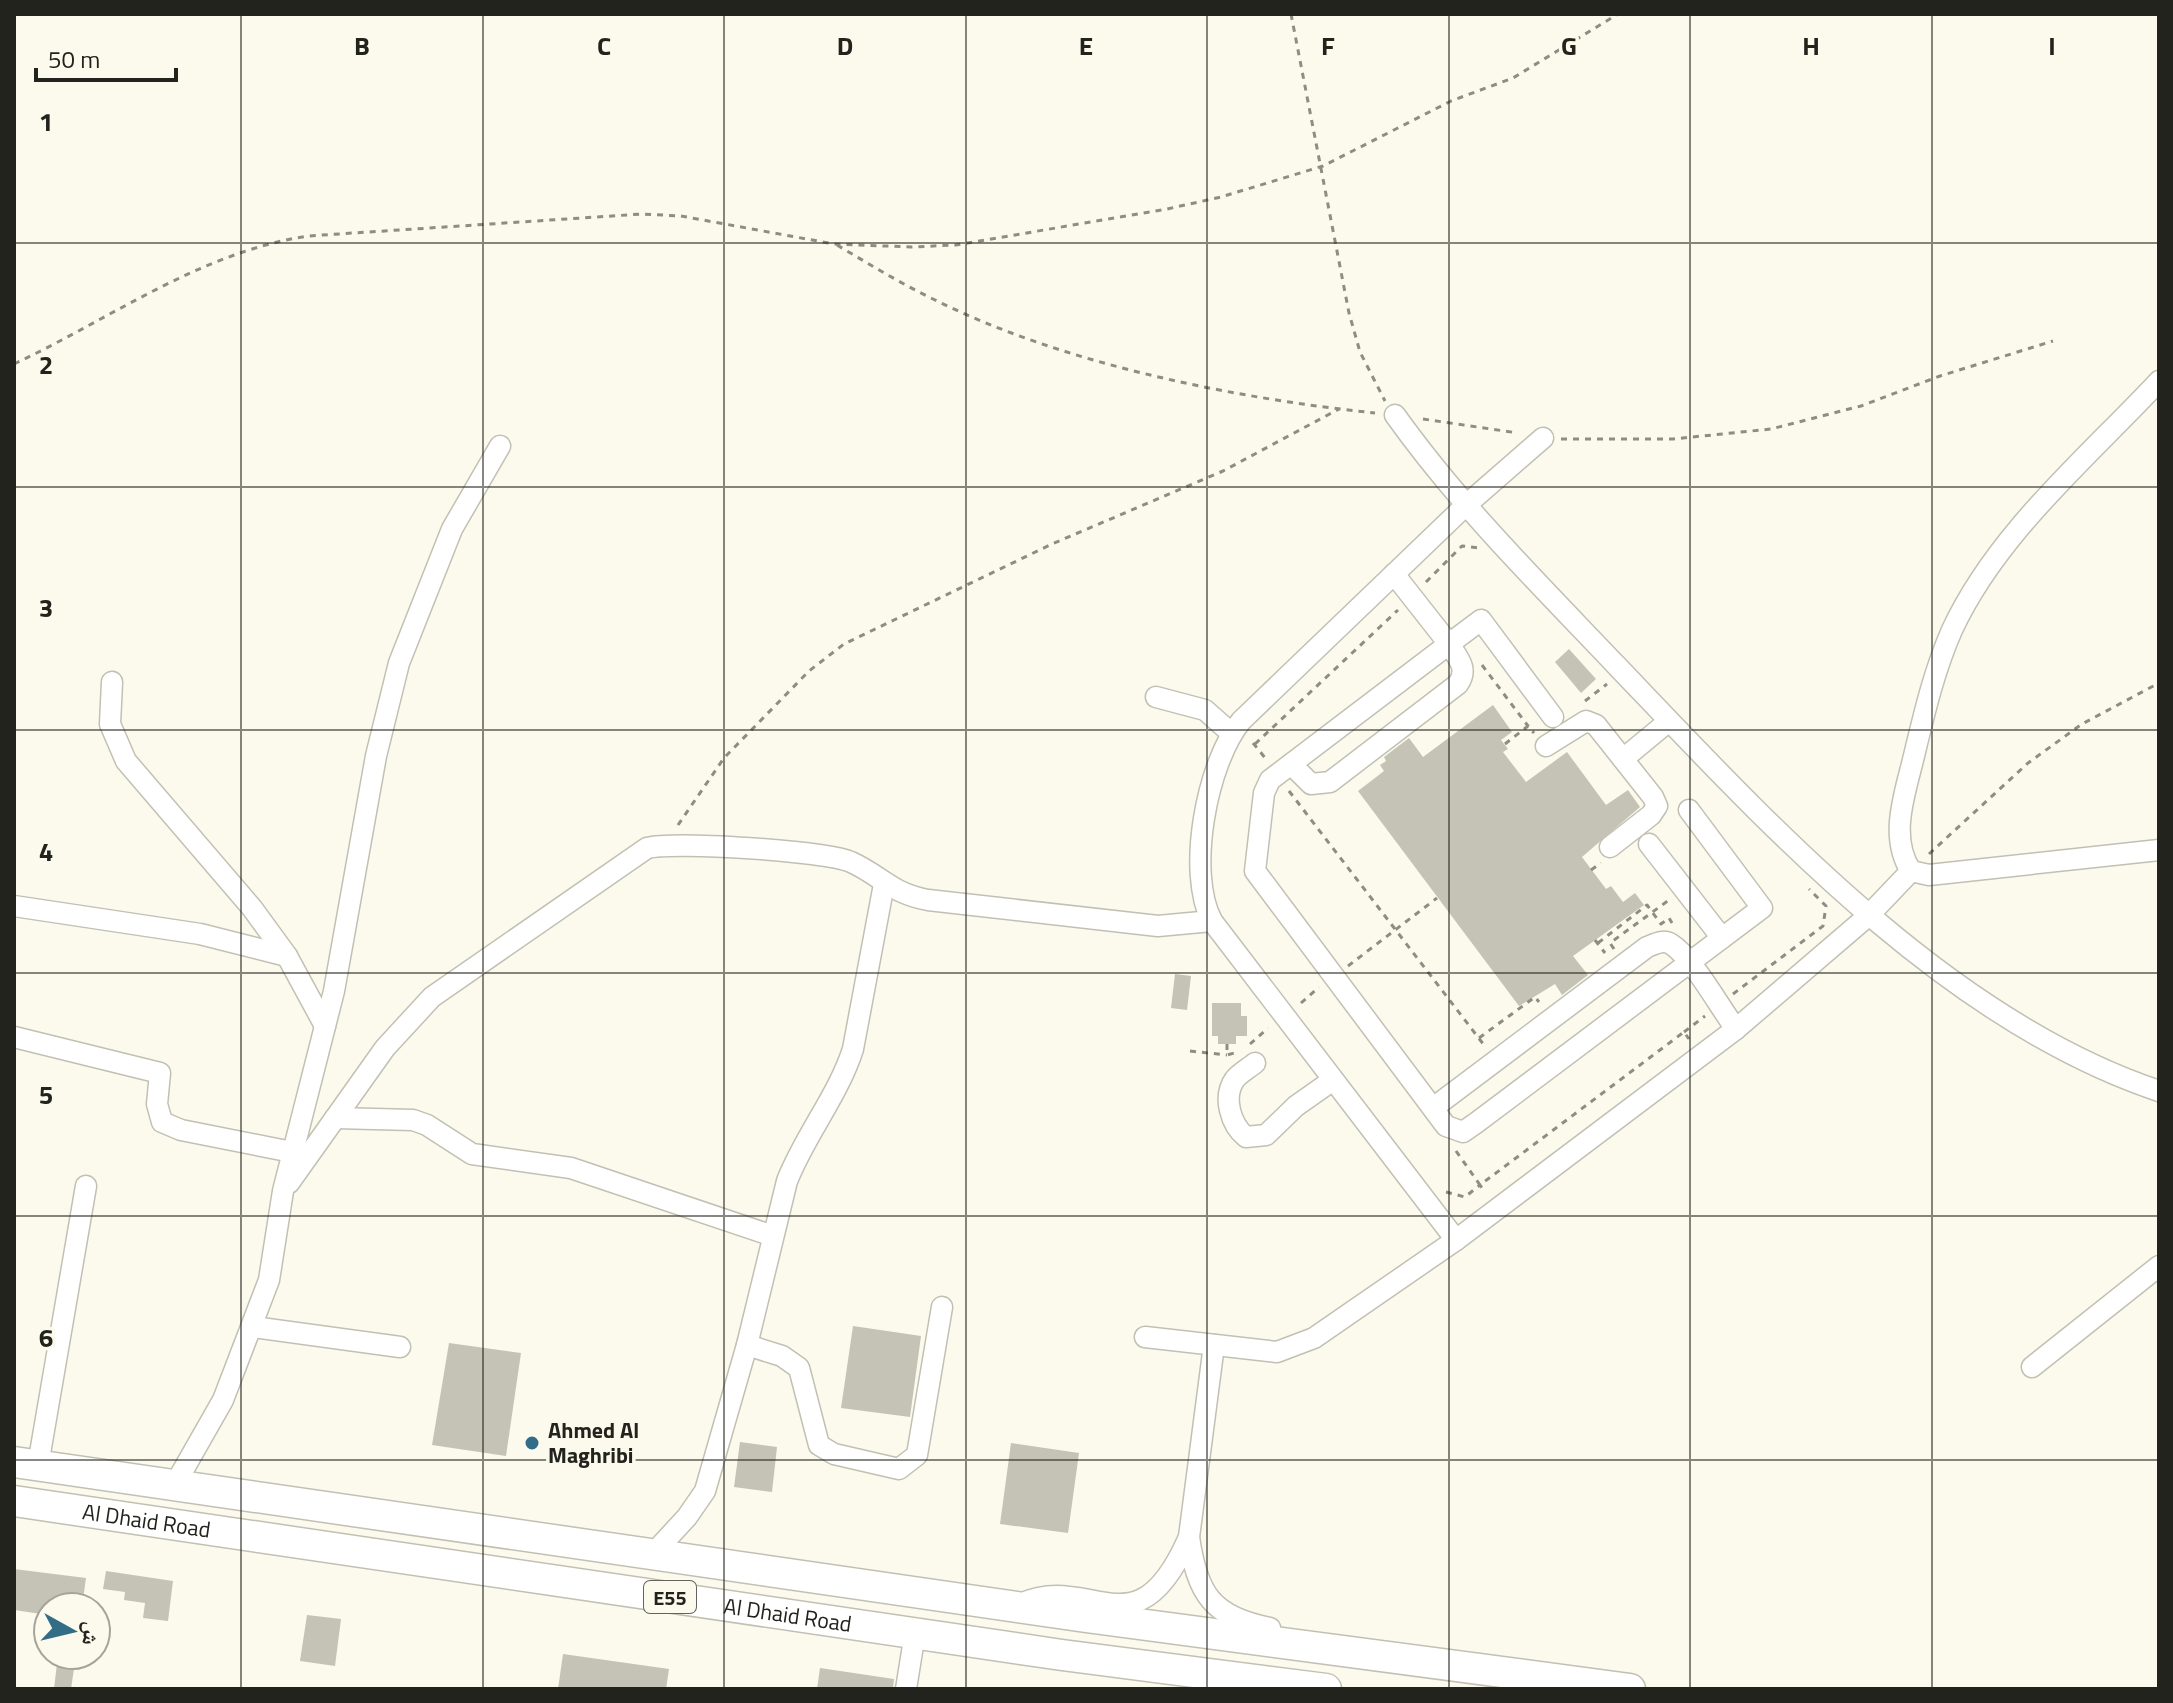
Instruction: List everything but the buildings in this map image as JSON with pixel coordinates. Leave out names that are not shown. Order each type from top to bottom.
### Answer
[{"type":"highway","name":"Al Dhaid Road","points":[[26,1464],[1013,1607]]},
{"type":"highway","name":"Al Dhaid Road","points":[[14,1501],[915,1633],[1326,1689]]},
{"type":"highway","name":"E55","points":[[1013,1607],[1630,1689]]},
{"type":"street","points":[[2159,381],[2016,533],[1969,599],[1954,627],[1931,688],[1901,813],[1900,848],[1911,871],[1948,875],[2159,850]]},
{"type":"street","points":[[1395,415],[1438,475],[1465,506],[1669,721],[1868,916],[1945,974],[2027,1028],[2076,1055],[2159,1091]]},
{"type":"street","points":[[1456,1240],[1212,921],[1201,896],[1201,858],[1212,785],[1220,755],[1231,733],[1465,506],[1543,438]]},
{"type":"street","points":[[174,1486],[207,1434],[253,1327],[269,1280],[283,1191],[346,931],[376,756],[399,663],[452,529],[500,446]]},
{"type":"street","points":[[1284,769],[1311,784],[1330,782],[1463,677],[1463,666],[1449,644],[1394,574]]},
{"type":"street","points":[[1553,717],[1481,620],[1284,769],[1264,793],[1255,871],[1446,1126],[1456,1132],[1476,1123],[1762,908],[1689,810]]},
{"type":"street","points":[[112,682],[110,724],[126,761],[142,784],[232,881],[287,956],[325,1026]]},
{"type":"street","points":[[1156,697],[1205,710],[1231,733]]},
{"type":"street","points":[[1546,746],[1586,721],[1596,725],[1657,806],[1651,815],[1610,847]]},
{"type":"street","points":[[1623,759],[1669,721]]},
{"type":"street","points":[[1649,844],[1722,938]]},
{"type":"street","points":[[283,1191],[385,1048],[432,997],[647,848],[665,845],[836,857],[866,870],[903,894],[928,900],[1158,926],[1212,921]]},
{"type":"street","points":[[1145,1337],[1277,1352],[1305,1342],[1456,1240],[1736,1029],[1868,916],[1911,871]]},
{"type":"street","points":[[652,1555],[687,1517],[705,1491],[797,1156],[841,1078],[853,1049],[884,884]]},
{"type":"street","points":[[14,906],[200,934],[287,956]]},
{"type":"street","points":[[1433,1108],[1647,947],[1659,942],[1671,944],[1689,964],[1736,1029]]},
{"type":"street","points":[[14,1037],[160,1073],[157,1104],[162,1122],[181,1130],[292,1152]]},
{"type":"street","points":[[1255,1063],[1235,1080],[1231,1091],[1232,1121],[1246,1137],[1266,1135],[1296,1106],[1333,1080]]},
{"type":"street","points":[[335,1118],[413,1120],[427,1125],[472,1154],[571,1168],[773,1236]]},
{"type":"street","points":[[26,1464],[86,1186]]},
{"type":"street","points":[[2032,1367],[2159,1266]]},
{"type":"street","points":[[747,1345],[782,1356],[799,1368],[819,1445],[834,1454],[899,1469],[917,1455],[942,1307]]},
{"type":"street","points":[[253,1327],[400,1347]]},
{"type":"street","points":[[1013,1607],[1038,1595],[1122,1605],[1153,1594],[1169,1578],[1189,1537],[1214,1345]]},
{"type":"street","points":[[1189,1537],[1199,1583],[1210,1601],[1225,1614],[1245,1623],[1304,1634],[1333,1651]]},
{"type":"street","points":[[906,1689],[915,1633]]},
{"type":"path","points":[[1291,14],[1306,105],[1323,166],[1357,339],[1376,388],[1395,415]]},
{"type":"path","points":[[14,364],[215,263],[276,241],[308,236],[642,214],[681,216],[834,244],[887,247],[956,245],[1221,197],[1323,166],[1451,101],[1513,78],[1618,14]]},
{"type":"path","points":[[834,244],[935,300],[1094,359],[1202,386],[1543,438],[1658,439],[1771,429],[1861,406],[1940,376],[2053,341]]},
{"type":"path","points":[[665,845],[724,758],[836,649],[1052,544],[1223,471],[1339,409]]},
{"type":"path","points":[[1255,744],[1462,546],[1484,548]]},
{"type":"path","points":[[1463,666],[1477,657],[1528,726]]},
{"type":"path","points":[[1911,871],[2028,763],[2082,724],[2159,683]]},
{"type":"path","points":[[1231,733],[1255,744],[1284,769],[1395,930],[1497,1061]]},
{"type":"path","points":[[1445,1192],[1465,1197],[1823,926],[1826,906],[1805,885]]},
{"type":"path","points":[[1606,955],[1615,949],[1610,943],[1684,889]]},
{"type":"path","points":[[1301,1003],[1437,898]]},
{"type":"path","points":[[1479,1038],[1535,997],[1539,1002],[1549,995]]},
{"type":"path","points":[[1190,1051],[1227,1055],[1243,1051],[1283,1014]]},
{"type":"path","points":[[1684,1032],[1702,1055]]},
{"type":"path","points":[[1227,1044],[1227,1055]]},
{"type":"path","points":[[1456,1132],[1455,1150],[1498,1209]]},
{"type":"place","name":"Ahmed Al Maghribi","points":[[532,1443]]}]
